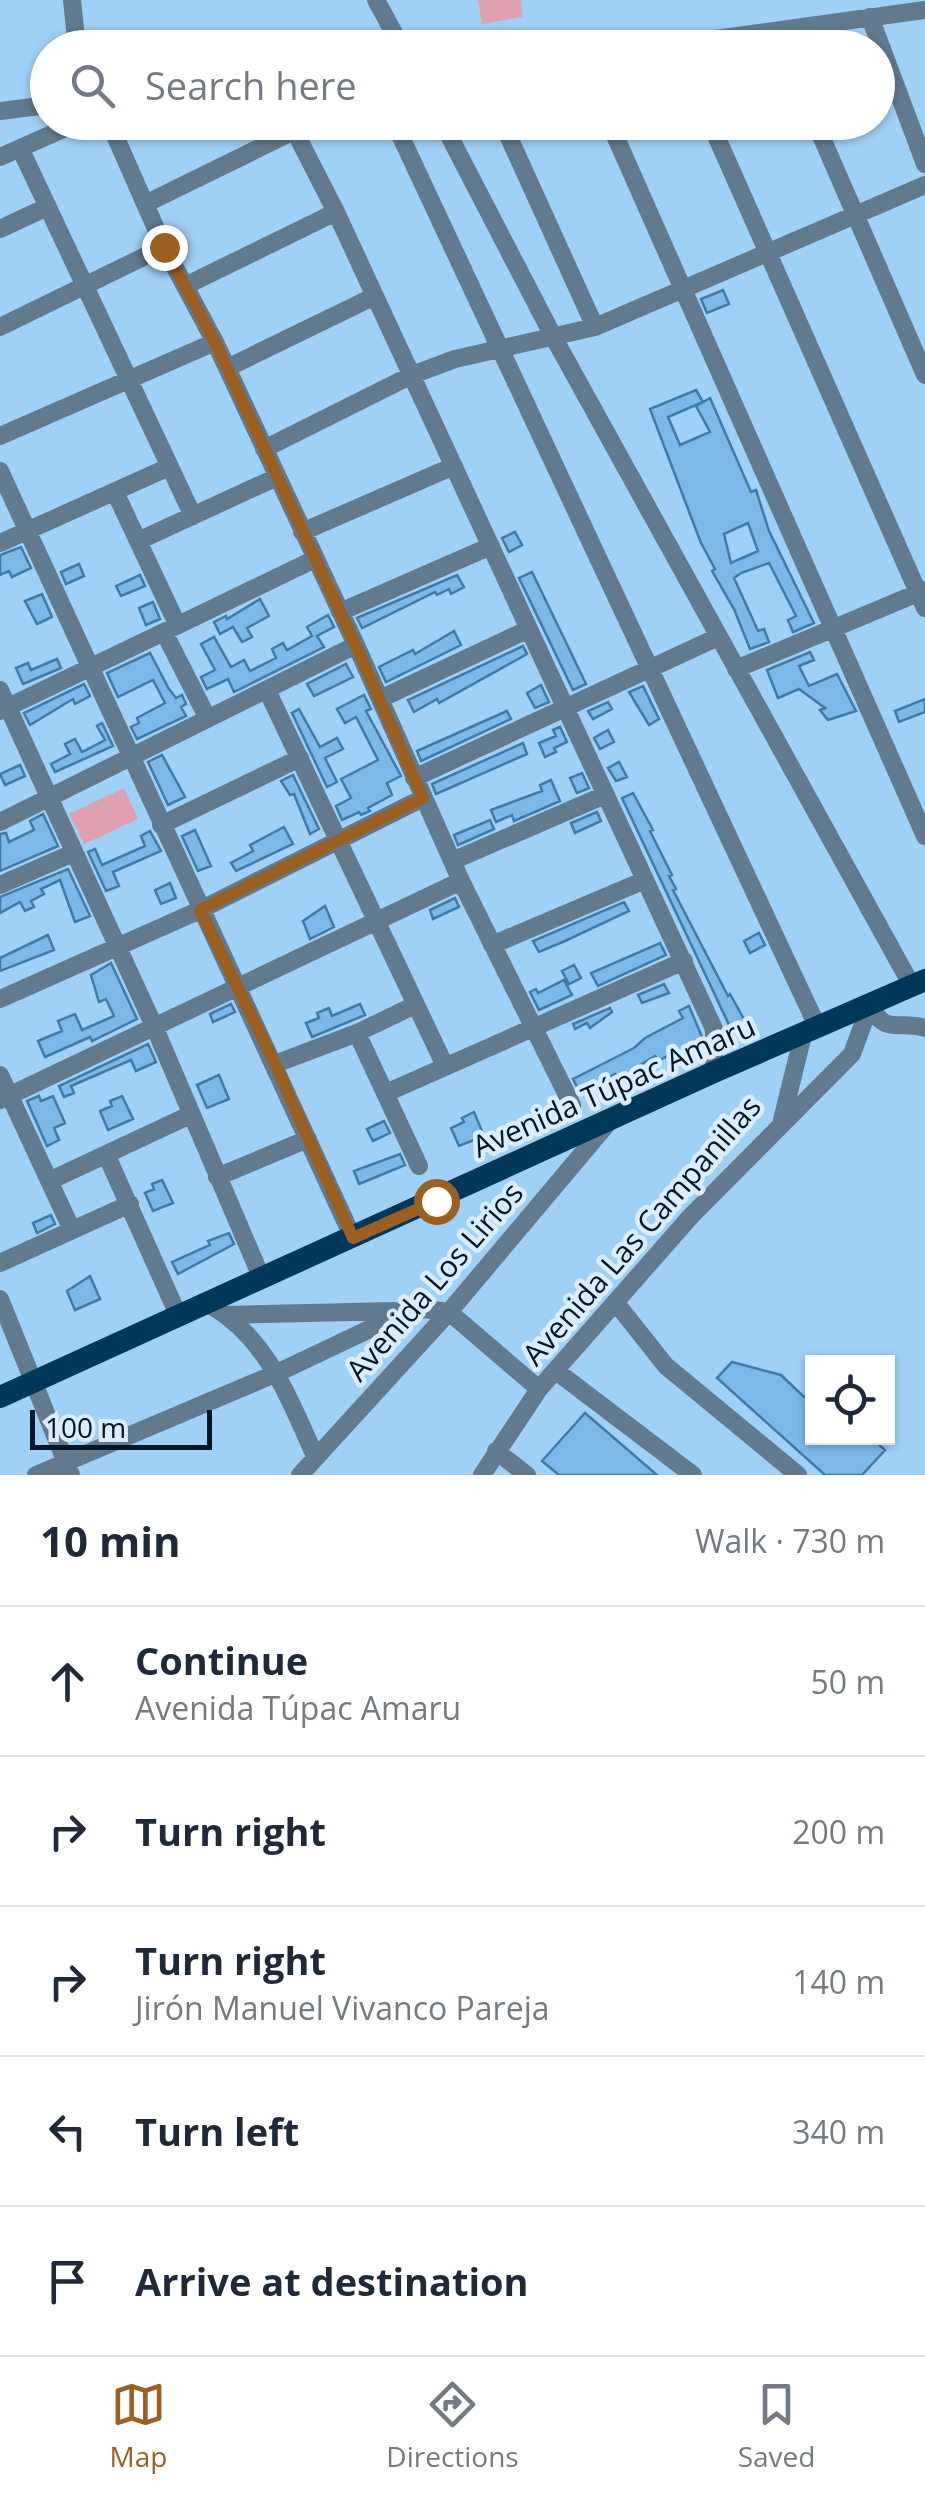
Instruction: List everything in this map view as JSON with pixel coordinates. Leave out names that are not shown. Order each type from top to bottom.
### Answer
[{"type":"main road","name":"Avenida Túpac Amaru","points":[[0,1398],[180,1316],[216,1309],[262,1279],[918,983]]},
{"type":"street","points":[[72,0],[75,30]]},
{"type":"street","points":[[376,0],[392,30]]},
{"type":"street","points":[[816,30],[870,17],[924,12]]},
{"type":"street","points":[[870,17],[875,30]]},
{"type":"street","points":[[895,84],[925,164]]},
{"type":"street","points":[[0,112],[30,108]]},
{"type":"street","points":[[0,158],[41,140]]},
{"type":"street","points":[[118,140],[164,247],[215,342],[461,881],[572,1105]]},
{"type":"street","points":[[147,203],[267,140]]},
{"type":"street","points":[[299,140],[336,212],[684,961],[714,1029],[714,1072]]},
{"type":"street","points":[[402,140],[651,668],[811,1032]]},
{"type":"street","points":[[451,140],[554,338],[736,669],[918,983]]},
{"type":"street","points":[[510,140],[595,327]]},
{"type":"street","points":[[618,140],[925,836]]},
{"type":"street","points":[[718,140],[923,598],[736,669]]},
{"type":"street","points":[[823,140],[925,375]]},
{"type":"street","points":[[20,150],[192,516]]},
{"type":"street","points":[[264,449],[412,375],[456,359],[595,327],[925,184]]},
{"type":"street","points":[[0,229],[47,207]]},
{"type":"street","points":[[187,285],[336,212]]},
{"type":"street","points":[[0,327],[164,247]]},
{"type":"street","points":[[227,368],[375,296]]},
{"type":"street","points":[[0,436],[215,342]]},
{"type":"street","points":[[302,532],[454,466]]},
{"type":"street","points":[[0,543],[169,467]]},
{"type":"street","points":[[0,471],[353,1238]]},
{"type":"street","points":[[138,542],[277,477]]},
{"type":"street","points":[[115,492],[207,718]]},
{"type":"street","points":[[340,612],[490,546]]},
{"type":"street","points":[[262,1279],[154,1026],[3,703],[314,560]]},
{"type":"street","points":[[380,699],[529,629]]},
{"type":"street","points":[[414,778],[718,636]]},
{"type":"street","points":[[0,822],[356,646]]},
{"type":"street","points":[[267,690],[444,1066]]},
{"type":"street","points":[[161,824],[300,758]]},
{"type":"street","points":[[452,861],[606,795]]},
{"type":"street","points":[[0,999],[200,910],[423,798]]},
{"type":"street","points":[[0,885],[73,854]]},
{"type":"street","points":[[492,945],[645,880]]},
{"type":"street","points":[[5,1098],[461,881]]},
{"type":"street","points":[[386,1094],[684,961]]},
{"type":"street","points":[[275,1064],[357,1033],[414,1005]]},
{"type":"street","points":[[870,1005],[884,1025],[925,1028]]},
{"type":"street","points":[[782,1121],[852,1054],[870,1005]]},
{"type":"street","name":"Avenida Las Campanillas","points":[[482,1475],[539,1390],[691,1216],[782,1121],[811,1032]]},
{"type":"street","points":[[357,1033],[420,1166]]},
{"type":"street","points":[[0,1074],[5,1098],[72,1230]]},
{"type":"street","points":[[48,1181],[190,1114]]},
{"type":"street","name":"Avenida Los Lirios","points":[[303,1469],[450,1312],[608,1123]]},
{"type":"street","points":[[218,1178],[308,1139]]},
{"type":"street","points":[[106,1154],[180,1316]]},
{"type":"street","points":[[0,1263],[130,1204]]},
{"type":"street","points":[[0,1300],[68,1468]]},
{"type":"street","points":[[616,1302],[666,1366],[798,1475]]},
{"type":"street","points":[[36,1475],[68,1468],[414,1308],[450,1312],[539,1390]]},
{"type":"street","points":[[216,1309],[405,1311]]},
{"type":"street","points":[[216,1309],[254,1342],[278,1373],[303,1469]]},
{"type":"street","points":[[556,1371],[694,1475]]},
{"type":"street","points":[[496,1451],[527,1475]]},
{"type":"street","name":"Avenida Las Campanillas","points":[[466,1475],[496,1451]]},
{"type":"shaded area","points":[[478,0],[521,0],[523,17],[482,24]]},
{"type":"shaded area","points":[[124,788],[138,819],[84,844],[69,814]]},
{"type":"building","points":[[723,290],[729,304],[707,313],[701,299]]},
{"type":"building","points":[[696,390],[703,402],[710,398],[751,492],[756,490],[769,531],[814,623],[793,632],[788,620],[796,616],[769,563],[741,573],[734,578],[758,631],[764,629],[769,642],[750,649],[734,609],[712,571],[715,569],[701,543],[650,409]],"holes":[[[703,402],[696,406],[710,432],[680,445],[668,417]],[[748,523],[758,551],[731,563],[724,534]]]},
{"type":"building","points":[[515,532],[522,545],[509,552],[502,538]]},
{"type":"building","points":[[21,547],[31,568],[12,577],[9,571],[0,575],[0,555]]},
{"type":"building","points":[[79,564],[84,576],[66,584],[61,572]]},
{"type":"building","points":[[532,572],[586,684],[573,690],[519,578]]},
{"type":"building","points":[[140,575],[145,586],[121,596],[116,586]]},
{"type":"building","points":[[457,575],[464,587],[451,594],[449,589],[437,595],[435,592],[362,628],[357,618]]},
{"type":"building","points":[[42,594],[52,617],[37,624],[25,601]]},
{"type":"building","points":[[260,599],[269,616],[247,628],[252,637],[242,642],[233,627],[220,634],[214,622],[226,616],[227,619]]},
{"type":"building","points":[[153,602],[160,619],[146,625],[139,608]]},
{"type":"building","points":[[328,615],[334,627],[317,636],[324,647],[234,692],[228,679],[207,689],[201,677],[215,670],[201,644],[214,637],[231,667],[244,660],[250,671],[276,658],[272,649],[283,643],[287,650],[312,636],[307,627]]},
{"type":"building","points":[[454,631],[461,645],[386,682],[379,667],[413,650],[415,654]]},
{"type":"building","points":[[523,646],[527,654],[439,703],[437,699],[414,712],[408,700]]},
{"type":"building","points":[[810,652],[814,660],[799,666],[809,686],[837,674],[856,711],[828,720],[820,710],[825,708],[799,689],[778,698],[767,670]]},
{"type":"building","points":[[150,653],[169,689],[176,698],[182,695],[186,704],[181,707],[186,716],[137,739],[131,727],[139,723],[137,718],[165,703],[153,680],[118,697],[107,673]]},
{"type":"building","points":[[57,659],[61,668],[23,684],[16,668],[28,663],[31,670]]},
{"type":"building","points":[[346,664],[353,677],[314,696],[307,684]]},
{"type":"building","points":[[84,684],[90,696],[75,704],[73,699],[30,725],[24,713]]},
{"type":"building","points":[[541,685],[549,702],[535,708],[527,693]]},
{"type":"building","points":[[643,686],[659,719],[649,725],[629,692]]},
{"type":"building","points":[[364,695],[371,709],[366,711],[401,776],[387,783],[392,795],[368,808],[370,811],[342,820],[336,806],[351,798],[341,779],[378,760],[356,717],[345,723],[337,709]]},
{"type":"building","points":[[925,699],[925,712],[899,722],[895,711]]},
{"type":"building","points":[[608,702],[612,709],[593,719],[588,711]]},
{"type":"building","points":[[299,709],[320,747],[337,738],[343,749],[325,758],[337,782],[327,787],[292,713]]},
{"type":"building","points":[[507,711],[511,719],[421,761],[417,751]]},
{"type":"building","points":[[102,723],[113,746],[55,772],[51,764],[70,754],[65,744],[75,739],[82,752],[105,740],[97,726]]},
{"type":"building","points":[[560,727],[567,742],[545,757],[539,743],[556,736],[553,730]]},
{"type":"building","points":[[608,730],[614,742],[600,749],[594,738]]},
{"type":"building","points":[[523,743],[527,754],[436,794],[432,784]]},
{"type":"building","points":[[162,755],[185,797],[168,805],[148,762]]},
{"type":"building","points":[[619,762],[627,777],[616,781],[608,768]]},
{"type":"building","points":[[20,765],[25,776],[5,785],[0,774]]},
{"type":"building","points":[[582,773],[589,788],[577,793],[570,778]]},
{"type":"building","points":[[293,775],[319,829],[310,834],[294,794],[290,795],[281,781]]},
{"type":"building","points":[[551,780],[560,801],[514,821],[512,815],[496,822],[491,810],[542,791],[540,785]]},
{"type":"building","points":[[633,793],[672,875],[669,876],[676,889],[673,890],[745,1021],[731,1029],[622,798]]},
{"type":"building","points":[[597,812],[601,821],[575,833],[571,823]]},
{"type":"building","points":[[43,814],[58,846],[0,871],[0,834],[6,833],[9,842],[34,830],[30,821]]},
{"type":"building","points":[[490,820],[494,829],[458,845],[454,835]]},
{"type":"building","points":[[284,827],[293,844],[236,871],[231,863],[253,851],[250,845]]},
{"type":"building","points":[[195,830],[211,866],[198,871],[182,836]]},
{"type":"building","points":[[150,831],[161,851],[113,872],[119,886],[106,891],[88,852],[95,849],[102,865],[145,846],[141,836]]},
{"type":"building","points":[[68,869],[90,916],[75,922],[60,880],[41,889],[44,894],[31,901],[34,907],[25,911],[20,902],[0,913],[0,897]]},
{"type":"building","points":[[170,883],[176,898],[161,904],[155,890]]},
{"type":"building","points":[[455,898],[459,907],[433,919],[430,910]]},
{"type":"building","points":[[624,902],[629,911],[565,941],[539,952],[533,941]]},
{"type":"building","points":[[325,906],[334,927],[310,939],[303,921]]},
{"type":"building","points":[[759,933],[765,945],[750,953],[744,941]]},
{"type":"building","points":[[48,935],[54,950],[0,971],[0,958]]},
{"type":"building","points":[[660,943],[666,955],[598,986],[591,973]]},
{"type":"building","points":[[111,963],[137,1019],[92,1041],[90,1037],[45,1057],[38,1041],[62,1031],[58,1021],[75,1014],[82,1030],[114,1016],[106,999],[99,1002],[91,975]]},
{"type":"building","points":[[574,965],[581,978],[569,984],[562,971]]},
{"type":"building","points":[[564,980],[572,995],[539,1010],[530,992],[536,989],[538,993]]},
{"type":"building","points":[[664,984],[669,993],[642,1003],[638,995]]},
{"type":"building","points":[[231,1004],[235,1012],[213,1022],[210,1014]]},
{"type":"building","points":[[360,1004],[365,1015],[312,1037],[306,1023],[319,1018],[317,1013],[329,1008],[332,1016]]},
{"type":"building","points":[[689,1006],[702,1037],[658,1061],[655,1056],[618,1079],[615,1074],[580,1093],[573,1079],[683,1018],[679,1011]]},
{"type":"building","points":[[610,1008],[612,1012],[590,1028],[587,1023],[575,1029],[573,1024]]},
{"type":"building","points":[[148,1044],[156,1062],[136,1071],[131,1060],[71,1086],[74,1093],[64,1097],[59,1086]]},
{"type":"building","points":[[219,1075],[229,1099],[207,1108],[197,1085]]},
{"type":"building","points":[[39,1096],[41,1101],[53,1096],[65,1123],[54,1128],[59,1140],[47,1146],[27,1101]]},
{"type":"building","points":[[122,1096],[133,1119],[108,1130],[100,1111]]},
{"type":"building","points":[[474,1112],[484,1136],[459,1146],[451,1128]]},
{"type":"building","points":[[384,1121],[390,1133],[373,1141],[367,1129]]},
{"type":"building","points":[[400,1154],[405,1165],[359,1184],[354,1171]]},
{"type":"building","points":[[162,1180],[173,1203],[153,1211],[145,1193]]},
{"type":"building","points":[[51,1215],[55,1224],[37,1233],[33,1223]]},
{"type":"building","points":[[229,1233],[234,1244],[178,1274],[172,1262]]},
{"type":"building","points":[[90,1276],[100,1299],[75,1310],[67,1291]]},
{"type":"building","points":[[732,1362],[781,1375],[805,1397],[805,1445],[879,1445],[885,1450],[862,1475],[825,1475],[717,1378]]},
{"type":"building","points":[[585,1413],[657,1475],[559,1475],[542,1461]]},
{"type":"route","points":[[164,247],[215,342],[423,798],[200,910],[353,1238],[436,1201]]}]
